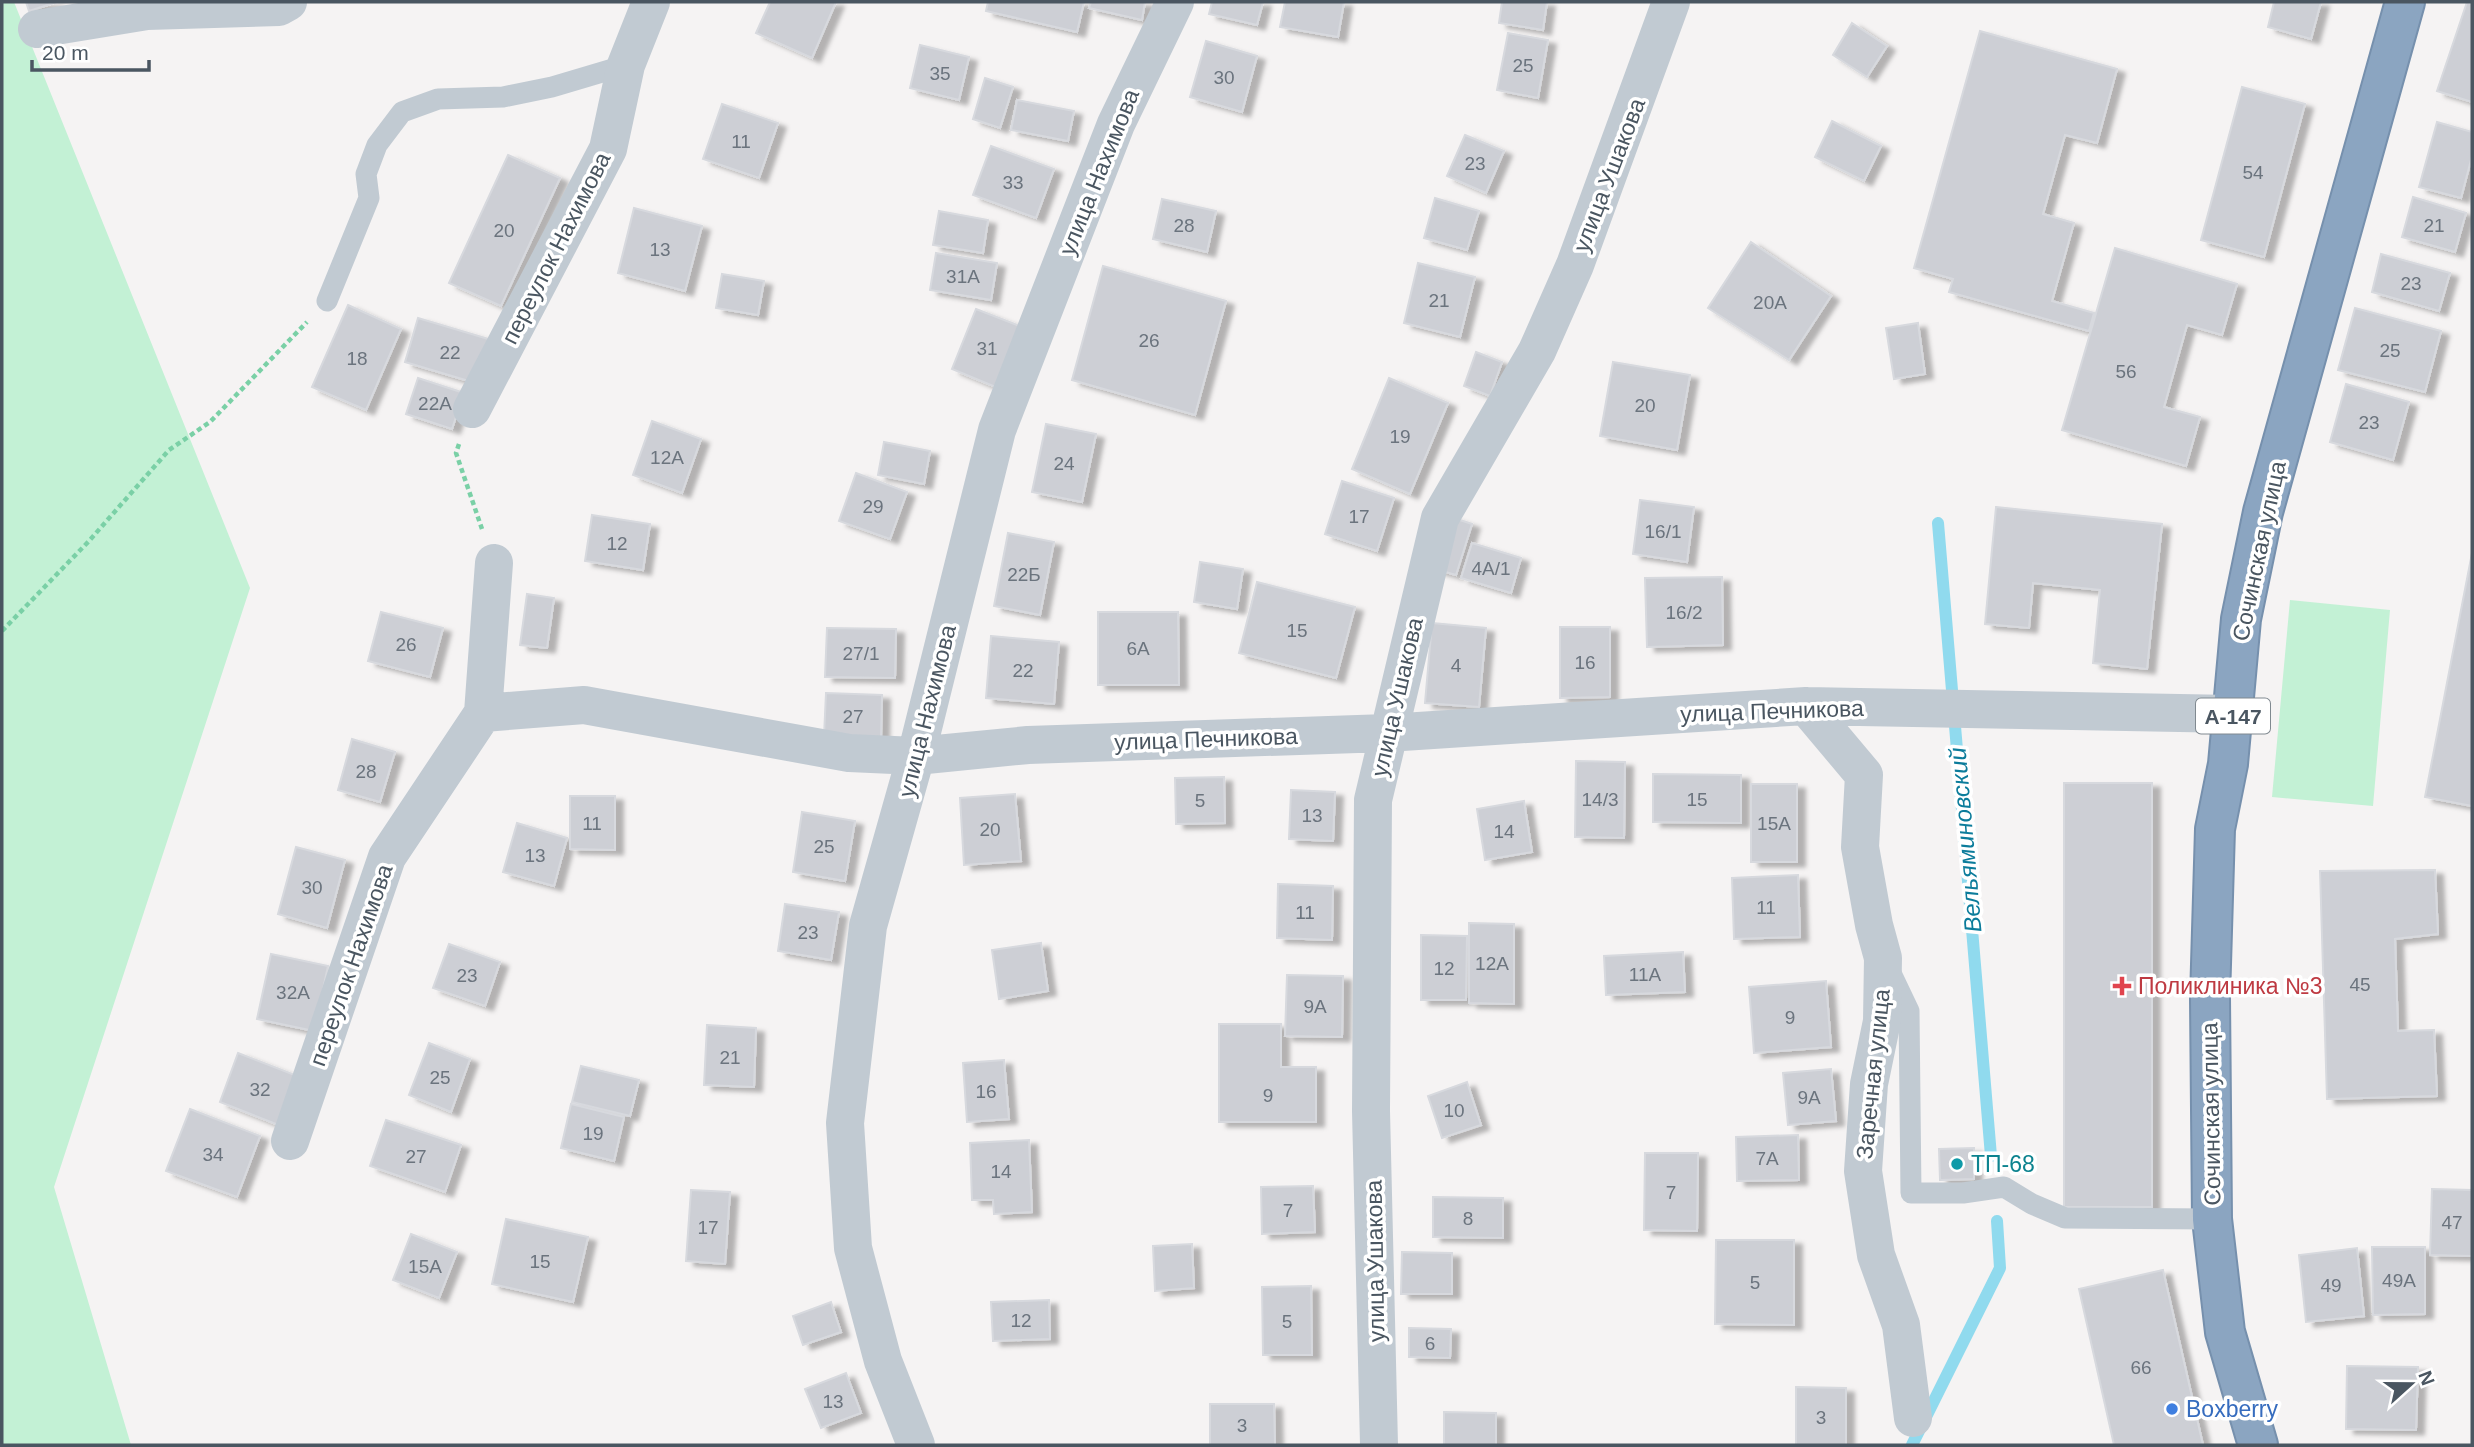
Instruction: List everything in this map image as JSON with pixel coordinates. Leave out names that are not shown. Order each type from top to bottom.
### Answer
[{"type":"highway","name":"Сочинская улица","points":[[2258,1445],[2225,1332],[2212,1219],[2210,998],[2215,829],[2228,764],[2241,620],[2263,512],[2404,2]]},
{"type":"street","points":[[37,29],[147,10],[279,7],[288,2]]},
{"type":"street","name":"переулок Нахимова","points":[[472,409],[608,149],[626,65],[651,2]]},
{"type":"street","name":"улица Нахимова","points":[[915,1445],[883,1361],[853,1248],[845,1123],[868,926],[916,756],[997,430],[1116,124],[1175,2]]},
{"type":"street","name":"улица Ушакова","points":[[1379,1445],[1371,1111],[1373,814],[1387,733],[1440,518],[1537,351],[1575,265],[1671,2]]},
{"type":"street","name":"переулок Нахимова","points":[[290,1141],[387,857],[483,713],[494,563]]},
{"type":"street","name":"улица Печникова","points":[[483,713],[584,705],[849,753],[916,756],[1028,745],[1387,733],[1805,706],[2233,714]]},
{"type":"street","name":"Заречная улица","points":[[1805,706],[1864,775],[1860,847],[1874,925],[1883,958],[1882,1021],[1869,1084],[1863,1171],[1876,1255],[1901,1325],[1913,1418]]},
{"type":"lane","points":[[327,301],[369,198],[366,174],[377,145],[402,112],[438,99],[503,97],[552,87],[626,65]]},
{"type":"lane","points":[[1883,958],[1909,1011],[1911,1192],[1963,1193],[2004,1187],[2065,1219],[2212,1219]]},
{"type":"path","points":[[2,631],[89,541],[169,450],[210,422],[327,301]]},
{"type":"path","points":[[472,409],[456,453],[494,563]]},
{"type":"green space","points":[[2,2],[14,2],[250,588],[54,1187],[131,1445],[2,1445]]},
{"type":"green space","points":[[2290,600],[2390,610],[2373,806],[2272,797]]},
{"type":"building","points":[[26,2],[57,2],[29,11]]},
{"type":"building","points":[[770,2],[836,2],[812,58],[756,33]]},
{"type":"building","points":[[988,2],[1084,2],[1077,32],[986,11]]},
{"type":"building","points":[[1091,2],[1145,2],[1142,20],[1089,8]]},
{"type":"building","points":[[1212,2],[1263,2],[1257,25],[1209,14]]},
{"type":"building","points":[[1285,2],[1344,2],[1338,37],[1280,27]]},
{"type":"building","points":[[1502,2],[1547,2],[1543,30],[1499,23]]},
{"type":"building","points":[[2274,2],[2321,2],[2311,39],[2268,27]]},
{"type":"building","points":[[2467,2],[2472,4],[2472,102],[2437,91]]},
{"type":"building","points":[[1852,23],[1887,46],[1867,77],[1833,55]]},
{"type":"building","points":[[1980,31],[2117,69],[2097,143],[2065,135],[2043,214],[2074,223],[2052,301],[2094,313],[2089,331],[1949,292],[1953,279],[1914,268]]},
{"type":"building","points":[[1508,33],[1548,40],[1538,98],[1497,90]]},
{"type":"building","points":[[1206,41],[1257,56],[1242,112],[1190,97]]},
{"type":"building","points":[[920,45],[969,57],[959,100],[910,88]]},
{"type":"building","points":[[985,78],[1013,87],[1000,128],[973,119]]},
{"type":"building","points":[[2242,87],[2305,104],[2264,257],[2201,240]]},
{"type":"building","points":[[1017,100],[1074,111],[1068,141],[1011,130]]},
{"type":"building","points":[[722,104],[778,123],[759,178],[703,159]]},
{"type":"building","points":[[1832,121],[1881,146],[1864,181],[1815,157]]},
{"type":"building","points":[[2437,122],[2472,132],[2472,156],[2461,198],[2419,187]]},
{"type":"building","points":[[1465,135],[1504,151],[1486,193],[1447,176]]},
{"type":"building","points":[[991,146],[1054,169],[1036,218],[973,195]]},
{"type":"building","points":[[508,155],[560,178],[501,306],[449,283]]},
{"type":"building","points":[[2413,197],[2466,213],[2455,252],[2402,237]]},
{"type":"building","points":[[1435,198],[1479,211],[1467,250],[1424,238]]},
{"type":"building","points":[[1162,199],[1216,211],[1207,252],[1153,239]]},
{"type":"building","points":[[634,208],[702,226],[685,291],[618,273]]},
{"type":"building","points":[[939,211],[988,220],[983,253],[933,245]]},
{"type":"building","points":[[1751,242],[1831,296],[1789,360],[1708,308]]},
{"type":"building","points":[[2115,248],[2237,284],[2222,335],[2187,325],[2164,407],[2200,417],[2186,466],[2062,430]]},
{"type":"building","points":[[936,253],[997,263],[991,300],[930,290]]},
{"type":"building","points":[[2381,254],[2450,273],[2439,311],[2372,292]]},
{"type":"building","points":[[1418,263],[1475,277],[1460,337],[1404,323]]},
{"type":"building","points":[[1103,266],[1226,301],[1195,415],[1072,380]]},
{"type":"building","points":[[722,274],[764,281],[758,315],[716,308]]},
{"type":"building","points":[[348,305],[401,329],[366,410],[312,387]]},
{"type":"building","points":[[2355,308],[2441,331],[2425,392],[2338,370]]},
{"type":"building","points":[[976,309],[1022,327],[998,388],[952,369]]},
{"type":"building","points":[[418,318],[495,341],[482,385],[405,362]]},
{"type":"building","points":[[1918,323],[1925,374],[1894,379],[1886,328]]},
{"type":"building","points":[[1476,352],[1502,362],[1490,396],[1464,386]]},
{"type":"building","points":[[1613,362],[1690,375],[1677,450],[1600,436]]},
{"type":"building","points":[[418,378],[464,393],[452,429],[406,414]]},
{"type":"building","points":[[1389,378],[1448,403],[1410,494],[1352,469]]},
{"type":"building","points":[[2346,384],[2409,402],[2393,460],[2330,442]]},
{"type":"building","points":[[652,421],[701,439],[682,493],[633,475]]},
{"type":"building","points":[[1046,424],[1096,434],[1082,502],[1032,492]]},
{"type":"building","points":[[884,442],[930,451],[924,484],[878,475]]},
{"type":"building","points":[[856,473],[907,492],[890,539],[839,521]]},
{"type":"building","points":[[1342,481],[1394,498],[1377,551],[1325,534]]},
{"type":"building","points":[[1640,500],[1694,507],[1687,562],[1633,554]]},
{"type":"building","points":[[1996,507],[2162,524],[2147,669],[2093,663],[2100,590],[2033,583],[2029,628],[1985,624]]},
{"type":"building","points":[[592,515],[650,524],[643,570],[585,561]]},
{"type":"building","points":[[1451,517],[1472,524],[1456,575],[1435,569]]},
{"type":"building","points":[[1008,533],[1054,542],[1040,615],[994,606]]},
{"type":"building","points":[[1472,543],[1521,558],[1511,593],[1461,578]]},
{"type":"building","points":[[2472,553],[2472,806],[2425,797]]},
{"type":"building","points":[[1200,562],[1243,569],[1237,609],[1194,602]]},
{"type":"building","points":[[1722,577],[1723,645],[1647,647],[1645,578]]},
{"type":"building","points":[[1257,582],[1355,607],[1336,678],[1239,653]]},
{"type":"building","points":[[527,594],[554,598],[547,648],[520,645]]},
{"type":"building","points":[[381,612],[443,628],[430,677],[368,661]]},
{"type":"building","points":[[1098,612],[1178,612],[1179,685],[1098,685]]},
{"type":"building","points":[[1432,623],[1486,628],[1479,707],[1425,703]]},
{"type":"building","points":[[1560,627],[1610,627],[1610,697],[1560,698]]},
{"type":"building","points":[[827,628],[896,629],[895,678],[825,677]]},
{"type":"building","points":[[991,636],[1059,642],[1054,704],[986,698]]},
{"type":"building","points":[[826,693],[882,695],[881,738],[824,736]]},
{"type":"building","points":[[352,739],[395,752],[380,802],[338,790]]},
{"type":"building","points":[[1576,761],[1625,762],[1624,838],[1575,837]]},
{"type":"building","points":[[1653,774],[1741,775],[1741,823],[1653,822]]},
{"type":"building","points":[[1224,777],[1225,823],[1176,824],[1175,778]]},
{"type":"building","name":"Поликлиника №3","points":[[2064,783],[2152,783],[2152,1207],[2064,1207]]},
{"type":"building","points":[[1751,784],[1797,784],[1797,862],[1751,862]]},
{"type":"building","points":[[1291,790],[1335,792],[1333,841],[1289,839]]},
{"type":"building","points":[[1015,794],[1021,861],[964,865],[960,798]]},
{"type":"building","points":[[570,796],[615,796],[615,850],[570,849]]},
{"type":"building","points":[[1524,801],[1532,852],[1485,860],[1477,809]]},
{"type":"building","points":[[802,812],[855,821],[845,881],[793,872]]},
{"type":"building","points":[[517,823],[567,838],[554,886],[503,872]]},
{"type":"building","points":[[296,847],[345,860],[327,928],[278,914]]},
{"type":"building","points":[[2435,870],[2438,934],[2395,939],[2398,1031],[2434,1030],[2437,1096],[2327,1099],[2320,871]]},
{"type":"building","points":[[1798,875],[1800,937],[1734,939],[1732,878]]},
{"type":"building","points":[[1278,884],[1333,886],[1332,940],[1277,938]]},
{"type":"building","points":[[785,904],[839,912],[831,960],[778,951]]},
{"type":"building","points":[[1469,923],[1514,924],[1514,1004],[1469,1003]]},
{"type":"building","points":[[1421,935],[1467,936],[1466,1000],[1421,1000]]},
{"type":"building","points":[[1041,943],[1048,991],[999,999],[992,950]]},
{"type":"building","points":[[449,944],[500,962],[485,1006],[433,988]]},
{"type":"building","points":[[1683,952],[1685,992],[1606,995],[1604,956]]},
{"type":"building","points":[[271,954],[328,966],[314,1031],[257,1019]]},
{"type":"building","points":[[1287,975],[1343,976],[1342,1037],[1285,1036]]},
{"type":"building","points":[[1826,981],[1831,1047],[1754,1053],[1749,987]]},
{"type":"building","points":[[1219,1024],[1281,1024],[1281,1067],[1316,1067],[1316,1122],[1219,1122]]},
{"type":"building","points":[[707,1025],[756,1028],[754,1087],[704,1085]]},
{"type":"building","points":[[429,1043],[470,1059],[451,1112],[409,1095]]},
{"type":"building","points":[[238,1053],[300,1077],[281,1126],[220,1102]]},
{"type":"building","points":[[1004,1060],[1009,1119],[967,1122],[963,1063]]},
{"type":"building","points":[[581,1066],[639,1080],[630,1116],[572,1102]]},
{"type":"building","points":[[1831,1069],[1836,1121],[1788,1125],[1783,1073]]},
{"type":"building","points":[[1467,1082],[1481,1125],[1442,1138],[1428,1096]]},
{"type":"building","points":[[571,1104],[624,1117],[614,1161],[561,1148]]},
{"type":"building","points":[[190,1109],[260,1136],[237,1197],[166,1171]]},
{"type":"building","points":[[386,1120],[461,1145],[445,1192],[370,1166]]},
{"type":"building","points":[[1798,1135],[1799,1180],[1737,1181],[1736,1137]]},
{"type":"building","points":[[1029,1140],[1032,1212],[994,1214],[993,1200],[972,1200],[970,1143]]},
{"type":"building","name":"ТП-68","points":[[1974,1148],[1974,1179],[1940,1180],[1939,1149]]},
{"type":"building","points":[[1645,1153],[1698,1153],[1697,1231],[1644,1230]]},
{"type":"building","points":[[1313,1186],[1315,1232],[1262,1234],[1261,1187]]},
{"type":"building","points":[[2432,1189],[2472,1190],[2472,1256],[2430,1255]]},
{"type":"building","points":[[691,1190],[730,1192],[725,1264],[686,1261]]},
{"type":"building","points":[[1433,1197],[1503,1198],[1503,1238],[1433,1237]]},
{"type":"building","points":[[506,1219],[588,1237],[573,1302],[492,1284]]},
{"type":"building","points":[[411,1234],[457,1252],[439,1298],[393,1280]]},
{"type":"building","points":[[1716,1240],[1794,1240],[1794,1325],[1715,1324]]},
{"type":"building","points":[[1192,1244],[1194,1288],[1155,1291],[1153,1246]]},
{"type":"building","points":[[2372,1247],[2425,1247],[2425,1314],[2373,1315]]},
{"type":"building","points":[[2357,1248],[2364,1316],[2306,1322],[2299,1255]]},
{"type":"building","points":[[1402,1252],[1452,1253],[1452,1294],[1401,1294]]},
{"type":"building","points":[[2163,1270],[2203,1445],[2114,1445],[2079,1289]]},
{"type":"building","points":[[1311,1286],[1312,1355],[1263,1355],[1262,1287]]},
{"type":"building","points":[[1049,1300],[1050,1339],[993,1341],[991,1302]]},
{"type":"building","points":[[831,1302],[841,1332],[803,1345],[793,1316]]},
{"type":"building","points":[[1409,1328],[1451,1329],[1450,1358],[1409,1357]]},
{"type":"building","points":[[2347,1366],[2418,1367],[2416,1430],[2346,1429]]},
{"type":"building","points":[[846,1373],[861,1413],[821,1428],[805,1389]]},
{"type":"building","points":[[1796,1387],[1846,1388],[1846,1445],[1796,1445]]},
{"type":"building","points":[[1210,1404],[1274,1404],[1275,1445],[1210,1445]]},
{"type":"building","points":[[1444,1412],[1496,1413],[1496,1445],[1444,1445]]},
{"type":"waterway","name":"Вельяминовский","points":[[1938,523],[1991,1156]]},
{"type":"waterway","name":"Вельяминовский","points":[[1912,1445],[2000,1268],[1997,1221]]},
{"type":"place","name":"Поликлиника №3","points":[[2122,986]]},
{"type":"place","name":"ТП-68","points":[[1957,1164]]},
{"type":"place","name":"Boxberry","points":[[2172,1409]]}]
